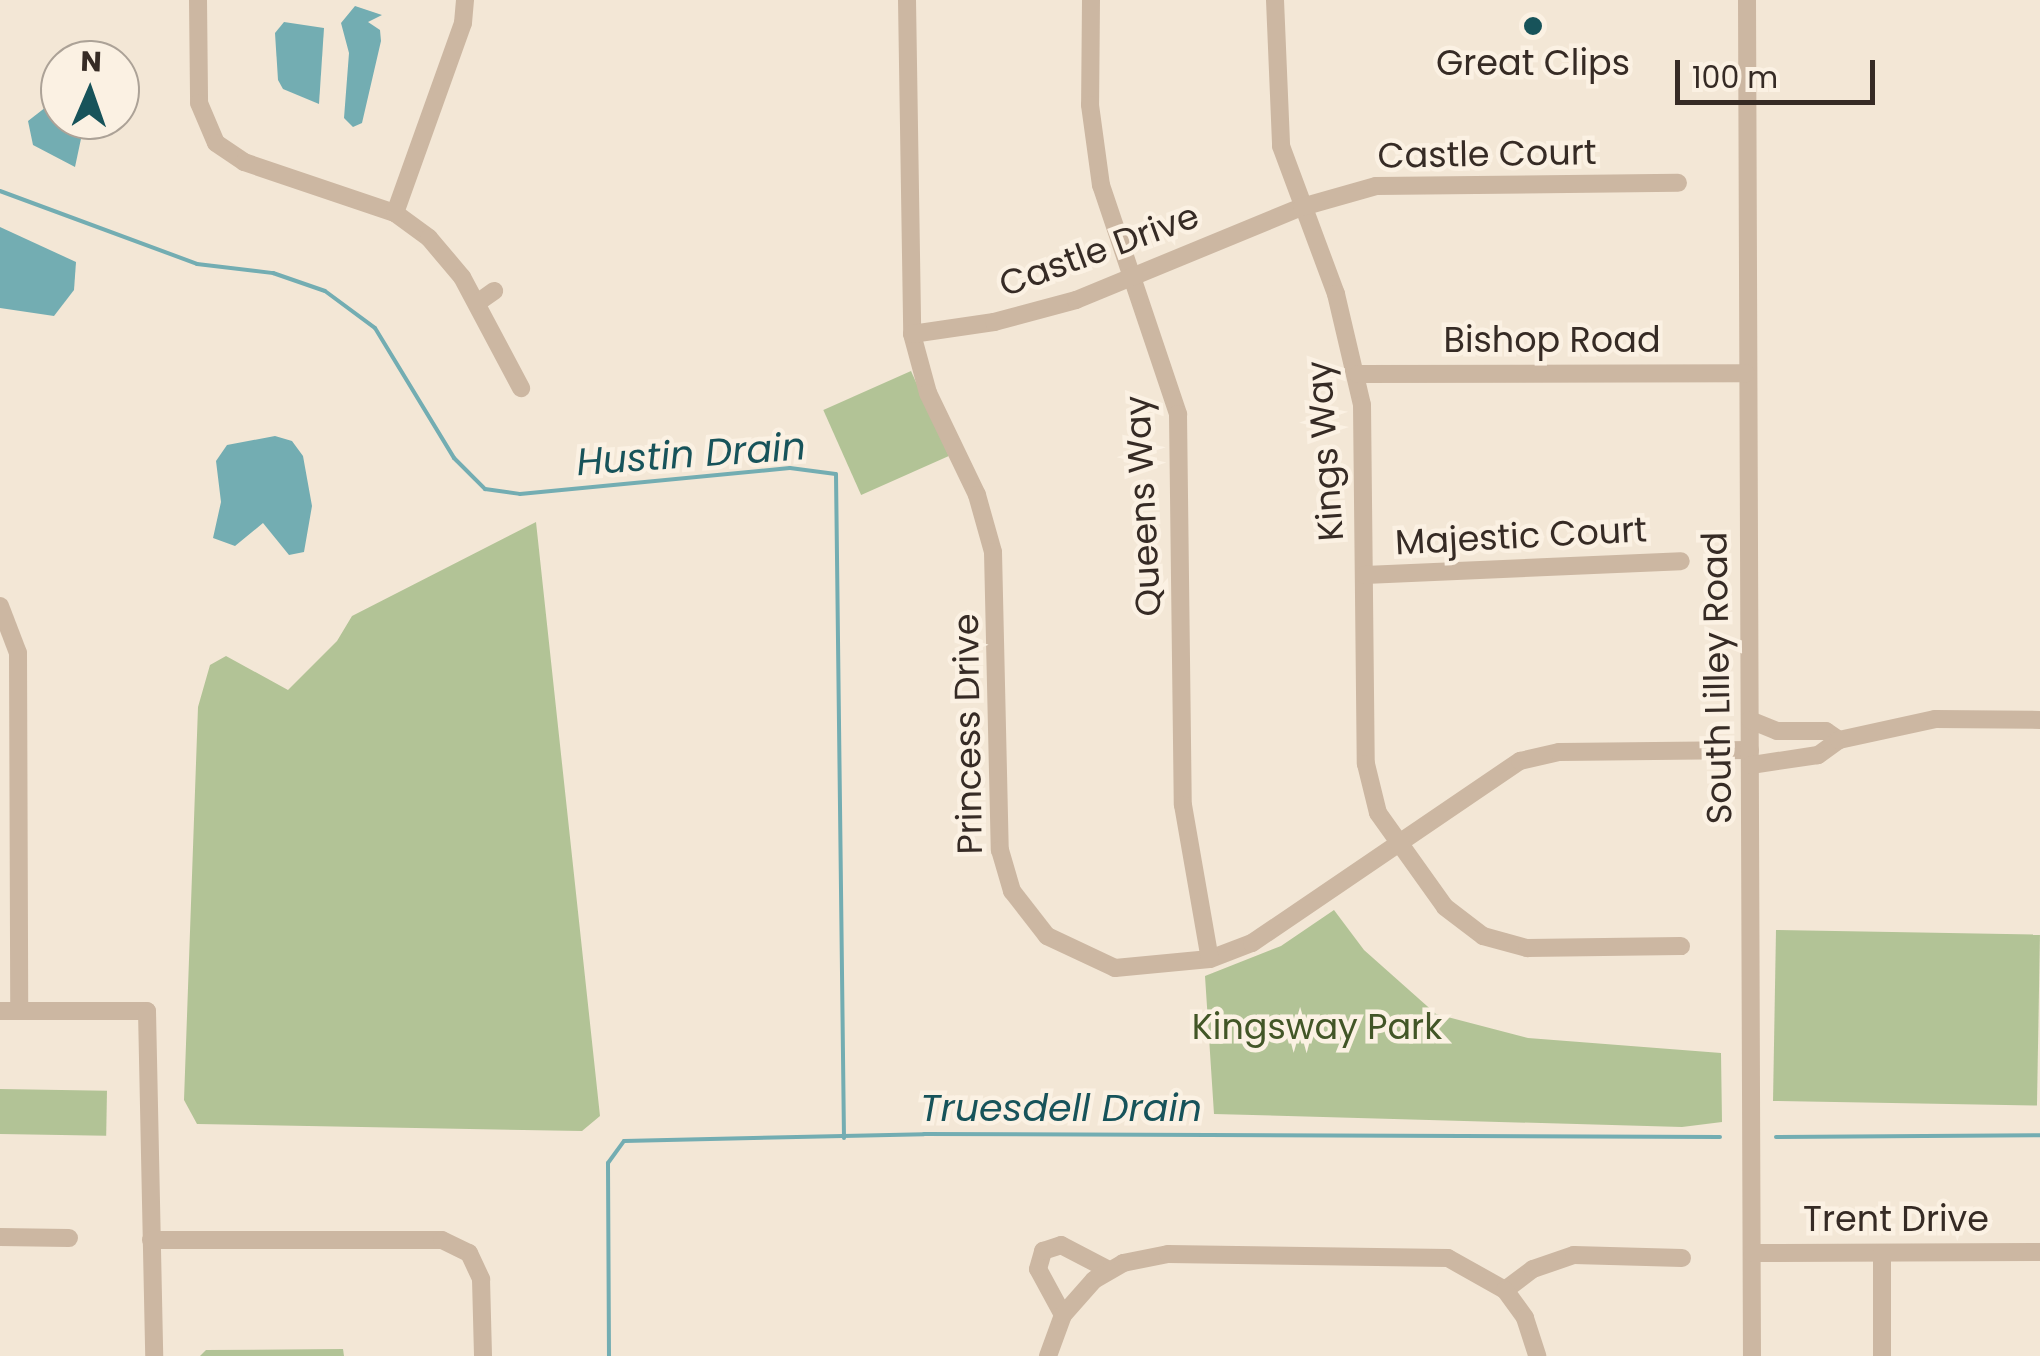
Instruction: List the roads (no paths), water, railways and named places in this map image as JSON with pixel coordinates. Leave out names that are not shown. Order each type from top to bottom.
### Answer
[{"type":"street","points":[[198,0],[198,103],[216,143],[244,162],[396,213],[446,254],[477,303],[520,388]]},
{"type":"street","points":[[396,213],[463,23],[465,0]]},
{"type":"street","name":"Princess Drive","points":[[907,0],[912,334],[928,393],[977,495],[994,552],[998,836],[1012,890],[1046,936],[1092,962],[1146,969],[1210,959],[1252,943],[1506,768],[1536,756],[1818,756],[1839,740],[1935,719],[2040,720]]},
{"type":"street","name":"Queens Way","points":[[1091,0],[1096,158],[1178,414],[1183,804],[1210,959]]},
{"type":"street","name":"Kings Way","points":[[1275,0],[1277,125],[1302,208],[1336,294],[1358,374],[1366,774],[1378,813],[1445,908],[1472,930],[1505,944],[1681,946]]},
{"type":"street","name":"South Lilley Road","points":[[1747,0],[1752,1356]]},
{"type":"street","name":"Castle Court","points":[[1302,208],[1390,185],[1678,183]]},
{"type":"street","name":"Castle Drive","points":[[912,334],[1024,316],[1132,278],[1302,208]]},
{"type":"street","points":[[477,303],[494,291]]},
{"type":"street","name":"Bishop Road","points":[[1358,374],[1746,373]]},
{"type":"street","name":"Majestic Court","points":[[1365,575],[1681,561]]},
{"type":"street","points":[[0,606],[18,654],[10,1011],[147,1012],[154,1356]]},
{"type":"street","name":"Princess Drive","points":[[1750,720],[1777,732],[1826,731],[1839,740]]},
{"type":"street","points":[[0,1237],[68,1238]]},
{"type":"street","points":[[151,1240],[442,1240],[469,1253],[481,1279],[484,1356]]},
{"type":"street","points":[[1064,1315],[1038,1269],[1043,1250],[1061,1246],[1109,1270]]},
{"type":"street","name":"Trent Drive","points":[[1752,1252],[2040,1252]]},
{"type":"street","points":[[1882,1253],[1882,1356]]},
{"type":"street","points":[[1048,1356],[1064,1315],[1109,1270],[1168,1254],[1426,1254],[1470,1266],[1505,1290],[1525,1318],[1537,1356]]},
{"type":"street","points":[[1505,1290],[1532,1269],[1574,1255],[1682,1258]]},
{"type":"water","points":[[355,6],[382,15],[368,22],[380,30],[381,41],[362,123],[353,127],[344,118],[349,53],[341,23]]},
{"type":"water","points":[[284,22],[324,28],[319,104],[283,89],[278,80],[275,33]]},
{"type":"water","points":[[40,112],[40,140],[81,140],[75,167],[33,145],[28,121]]},
{"type":"water","points":[[0,227],[76,262],[74,290],[54,316],[0,308]]},
{"type":"water","points":[[275,436],[292,441],[303,456],[312,506],[304,552],[289,555],[263,523],[235,546],[213,538],[221,502],[216,461],[227,445]]},
{"type":"waterway","name":"Hustin Drain","points":[[0,191],[197,264],[273,273],[325,291],[375,328],[454,458],[485,489],[520,494],[790,468],[836,474],[844,1138]]},
{"type":"waterway","name":"Truesdell Drain","points":[[609,1356],[608,1163],[624,1141],[924,1134],[1720,1137]]},
{"type":"waterway","name":"Truesdell Drain","points":[[1776,1137],[2040,1135]]},
{"type":"place","name":"Great Clips","points":[[1533,26]]},
{"type":"park label","name":"Kingsway Park","points":[[1317,1027]]}]
